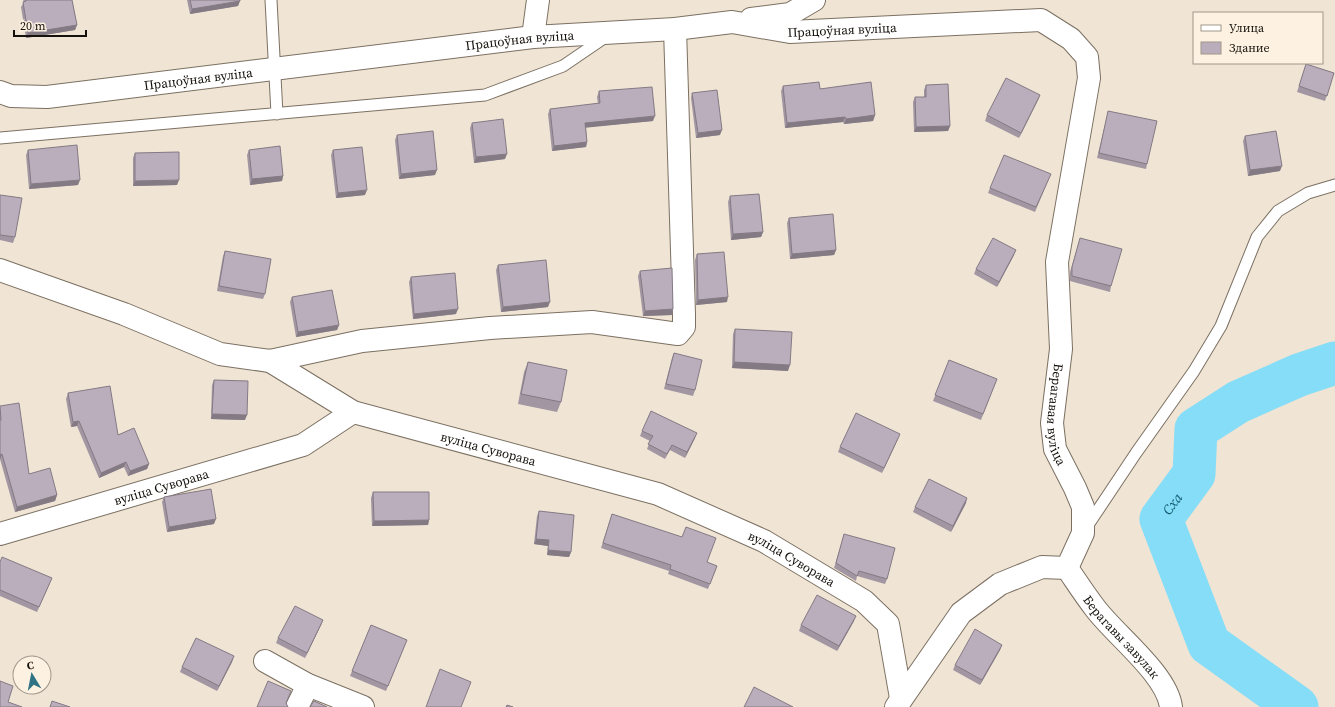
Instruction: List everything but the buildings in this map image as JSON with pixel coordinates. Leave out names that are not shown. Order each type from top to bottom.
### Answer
[{"type":"street","points":[[533,37],[538,0]]},
{"type":"street","points":[[732,22],[790,14],[814,0]]},
{"type":"street","name":"Працоўная вуліца","points":[[0,92],[11,96],[47,97],[533,37],[675,29],[732,22],[790,32],[1041,20]]},
{"type":"street","name":"Берагавая вуліца","points":[[1041,20],[1071,39],[1087,56],[1089,78],[1057,262],[1061,349],[1052,423],[1055,449],[1075,488],[1083,508],[1083,533],[1067,568]]},
{"type":"street","points":[[0,270],[124,314],[220,354],[270,361],[362,341],[490,328],[592,322],[678,334],[684,327],[684,314],[675,29]]},
{"type":"street","points":[[270,361],[353,412]]},
{"type":"street","name":"вуліца Суворава","points":[[0,534],[303,445],[353,412],[658,494],[764,541],[864,601],[888,624],[899,702]]},
{"type":"street","points":[[899,702],[960,613],[1000,584],[1042,566],[1067,568]]},
{"type":"street","name":"Берагавы завулак","points":[[1067,568],[1095,609],[1160,680],[1170,700],[1171,707]]},
{"type":"street","points":[[265,661],[308,685],[363,707]]},
{"type":"street","points":[[297,707],[308,685]]},
{"type":"lane","points":[[271,0],[277,114]]},
{"type":"lane","points":[[0,138],[485,95],[563,66],[612,33]]},
{"type":"lane","points":[[1083,533],[1136,453],[1194,371],[1221,326],[1258,237],[1278,211],[1308,193],[1335,185]]},
{"type":"waterway","name":"Сха","points":[[1297,707],[1209,644],[1161,519],[1194,474],[1196,429],[1238,402],[1299,375],[1335,363]]}]
